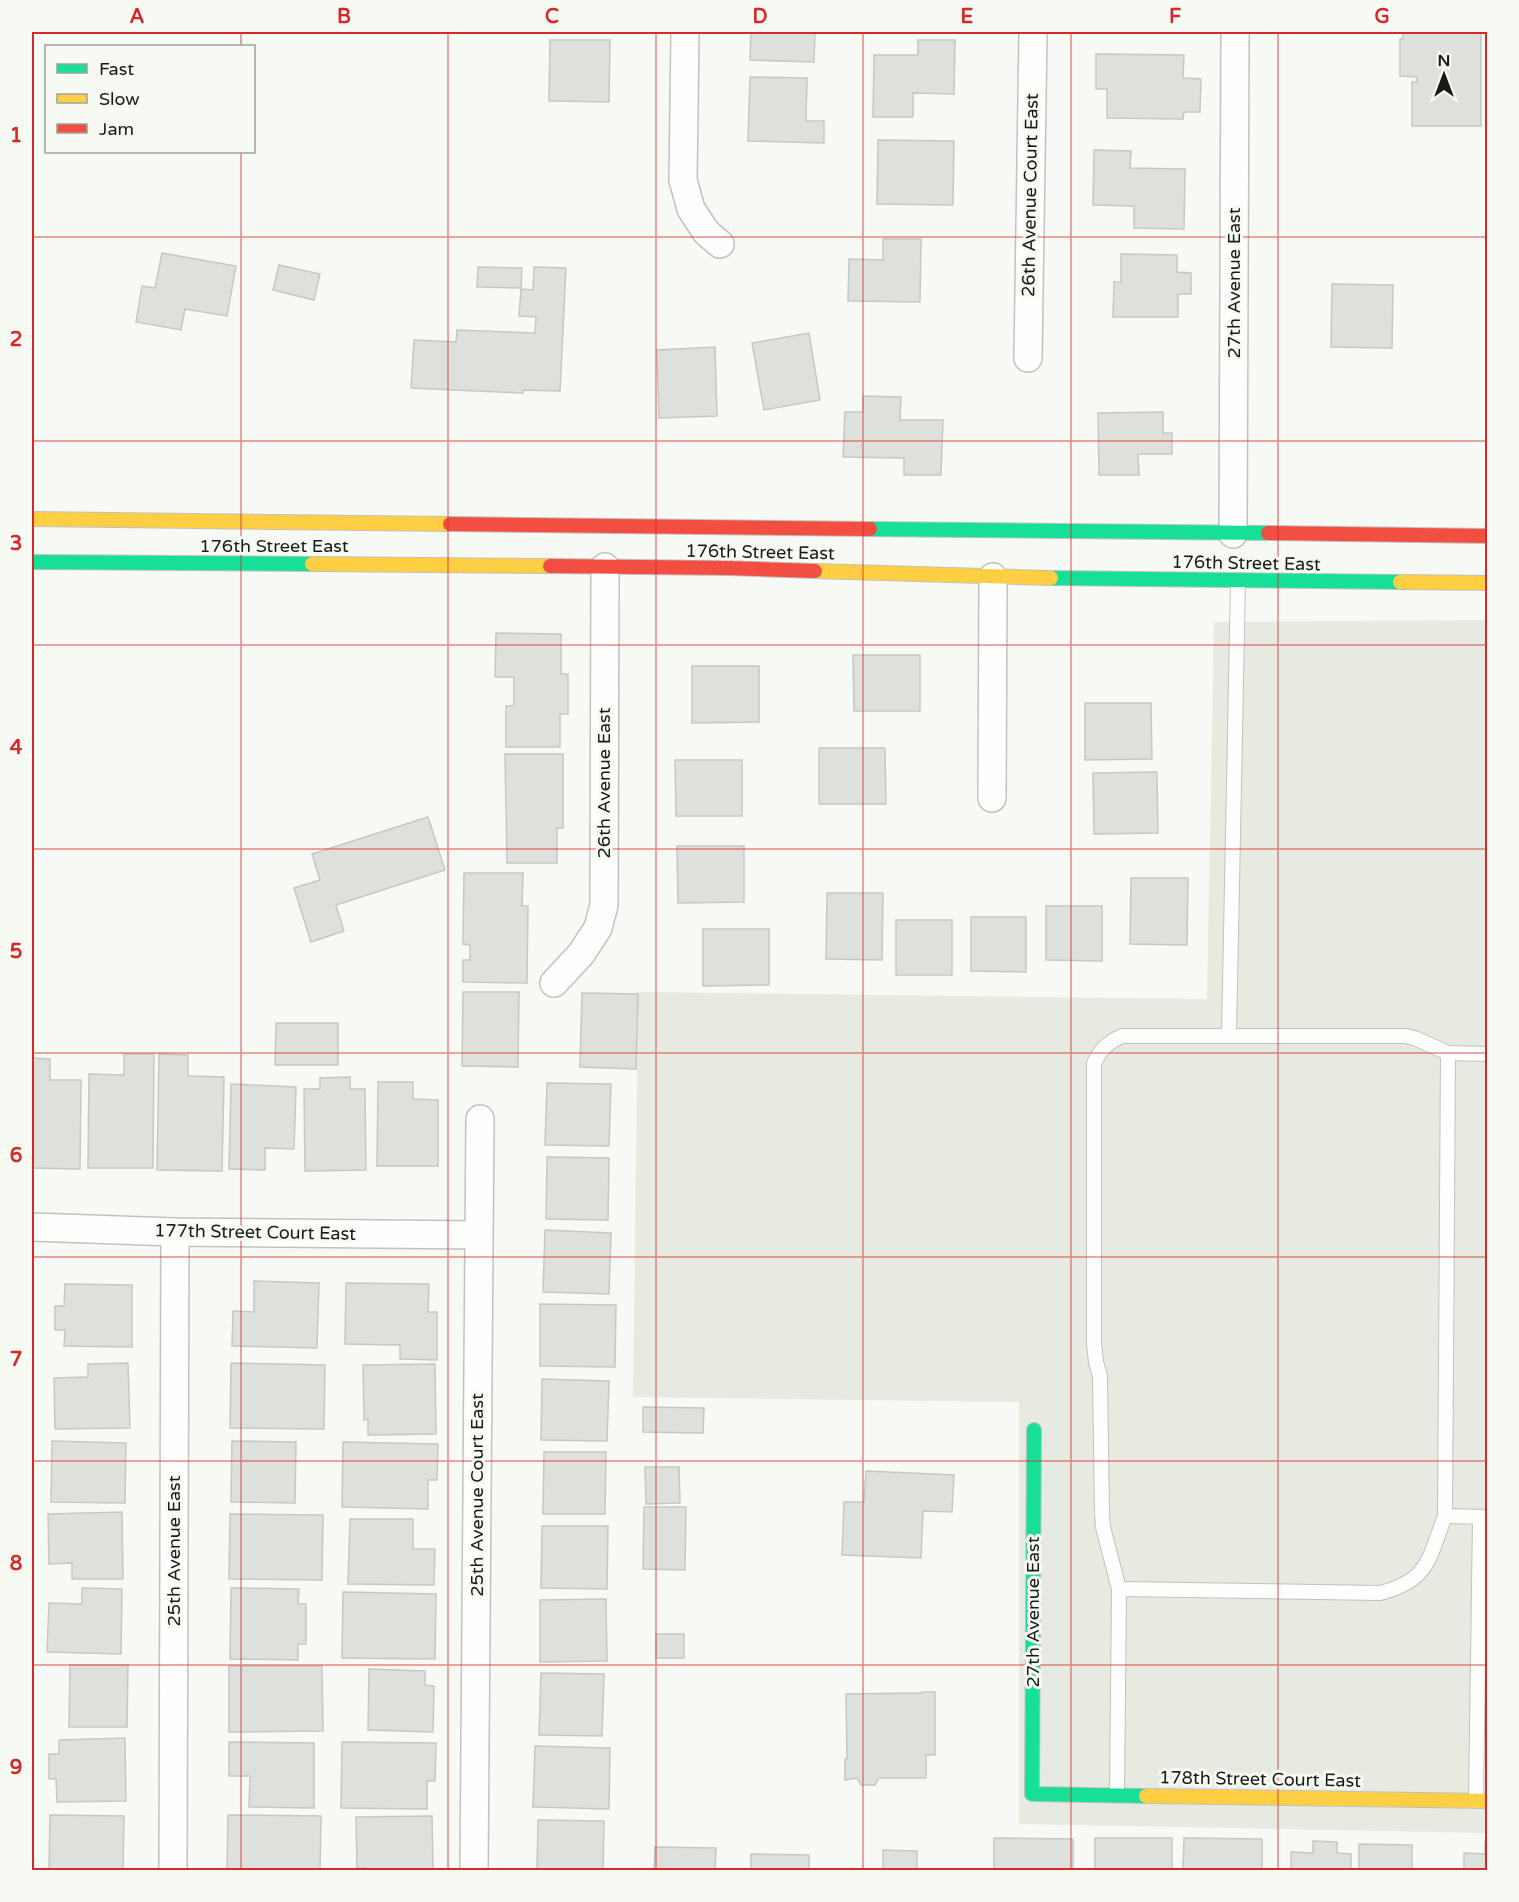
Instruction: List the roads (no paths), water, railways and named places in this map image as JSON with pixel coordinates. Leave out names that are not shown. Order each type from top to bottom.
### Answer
[{"type":"main road","name":"176th Street East","points":[[32,519],[1488,536]]},
{"type":"main road","points":[[792,544],[808,528]]},
{"type":"main road","points":[[553,567],[561,553]]},
{"type":"main road","name":"176th Street East","points":[[32,562],[728,568],[993,577],[1488,583]]},
{"type":"main road","name":"27th Avenue East","points":[[1032,1794],[1034,1430]]},
{"type":"main road","name":"178th Street Court East","points":[[1032,1794],[1482,1801]]},
{"type":"street","points":[[685,32],[683,180],[691,209],[706,232],[720,244]]},
{"type":"street","name":"26th Avenue Court East","points":[[1028,358],[1033,32]]},
{"type":"street","name":"27th Avenue East","points":[[1233,534],[1235,32]]},
{"type":"street","name":"26th Avenue East","points":[[554,983],[581,954],[598,928],[604,905],[605,567]]},
{"type":"street","points":[[992,798],[993,577]]},
{"type":"street","name":"25th Avenue Court East","points":[[474,1870],[480,1119]]},
{"type":"street","name":"177th Street Court East","points":[[32,1227],[175,1232],[478,1235]]},
{"type":"street","name":"25th Avenue East","points":[[173,1870],[175,1232]]},
{"type":"lane","points":[[1229,1036],[1238,581]]},
{"type":"lane","points":[[1117,1795],[1119,1589],[1103,1527],[1101,1376],[1096,1362],[1094,1344],[1094,1063],[1100,1051],[1110,1042],[1122,1036],[1406,1036],[1448,1053],[1488,1054]]},
{"type":"lane","points":[[1119,1589],[1380,1593],[1399,1588],[1416,1578],[1425,1567],[1445,1516],[1448,1053]]},
{"type":"lane","points":[[1445,1516],[1484,1517],[1482,1801]]}]
